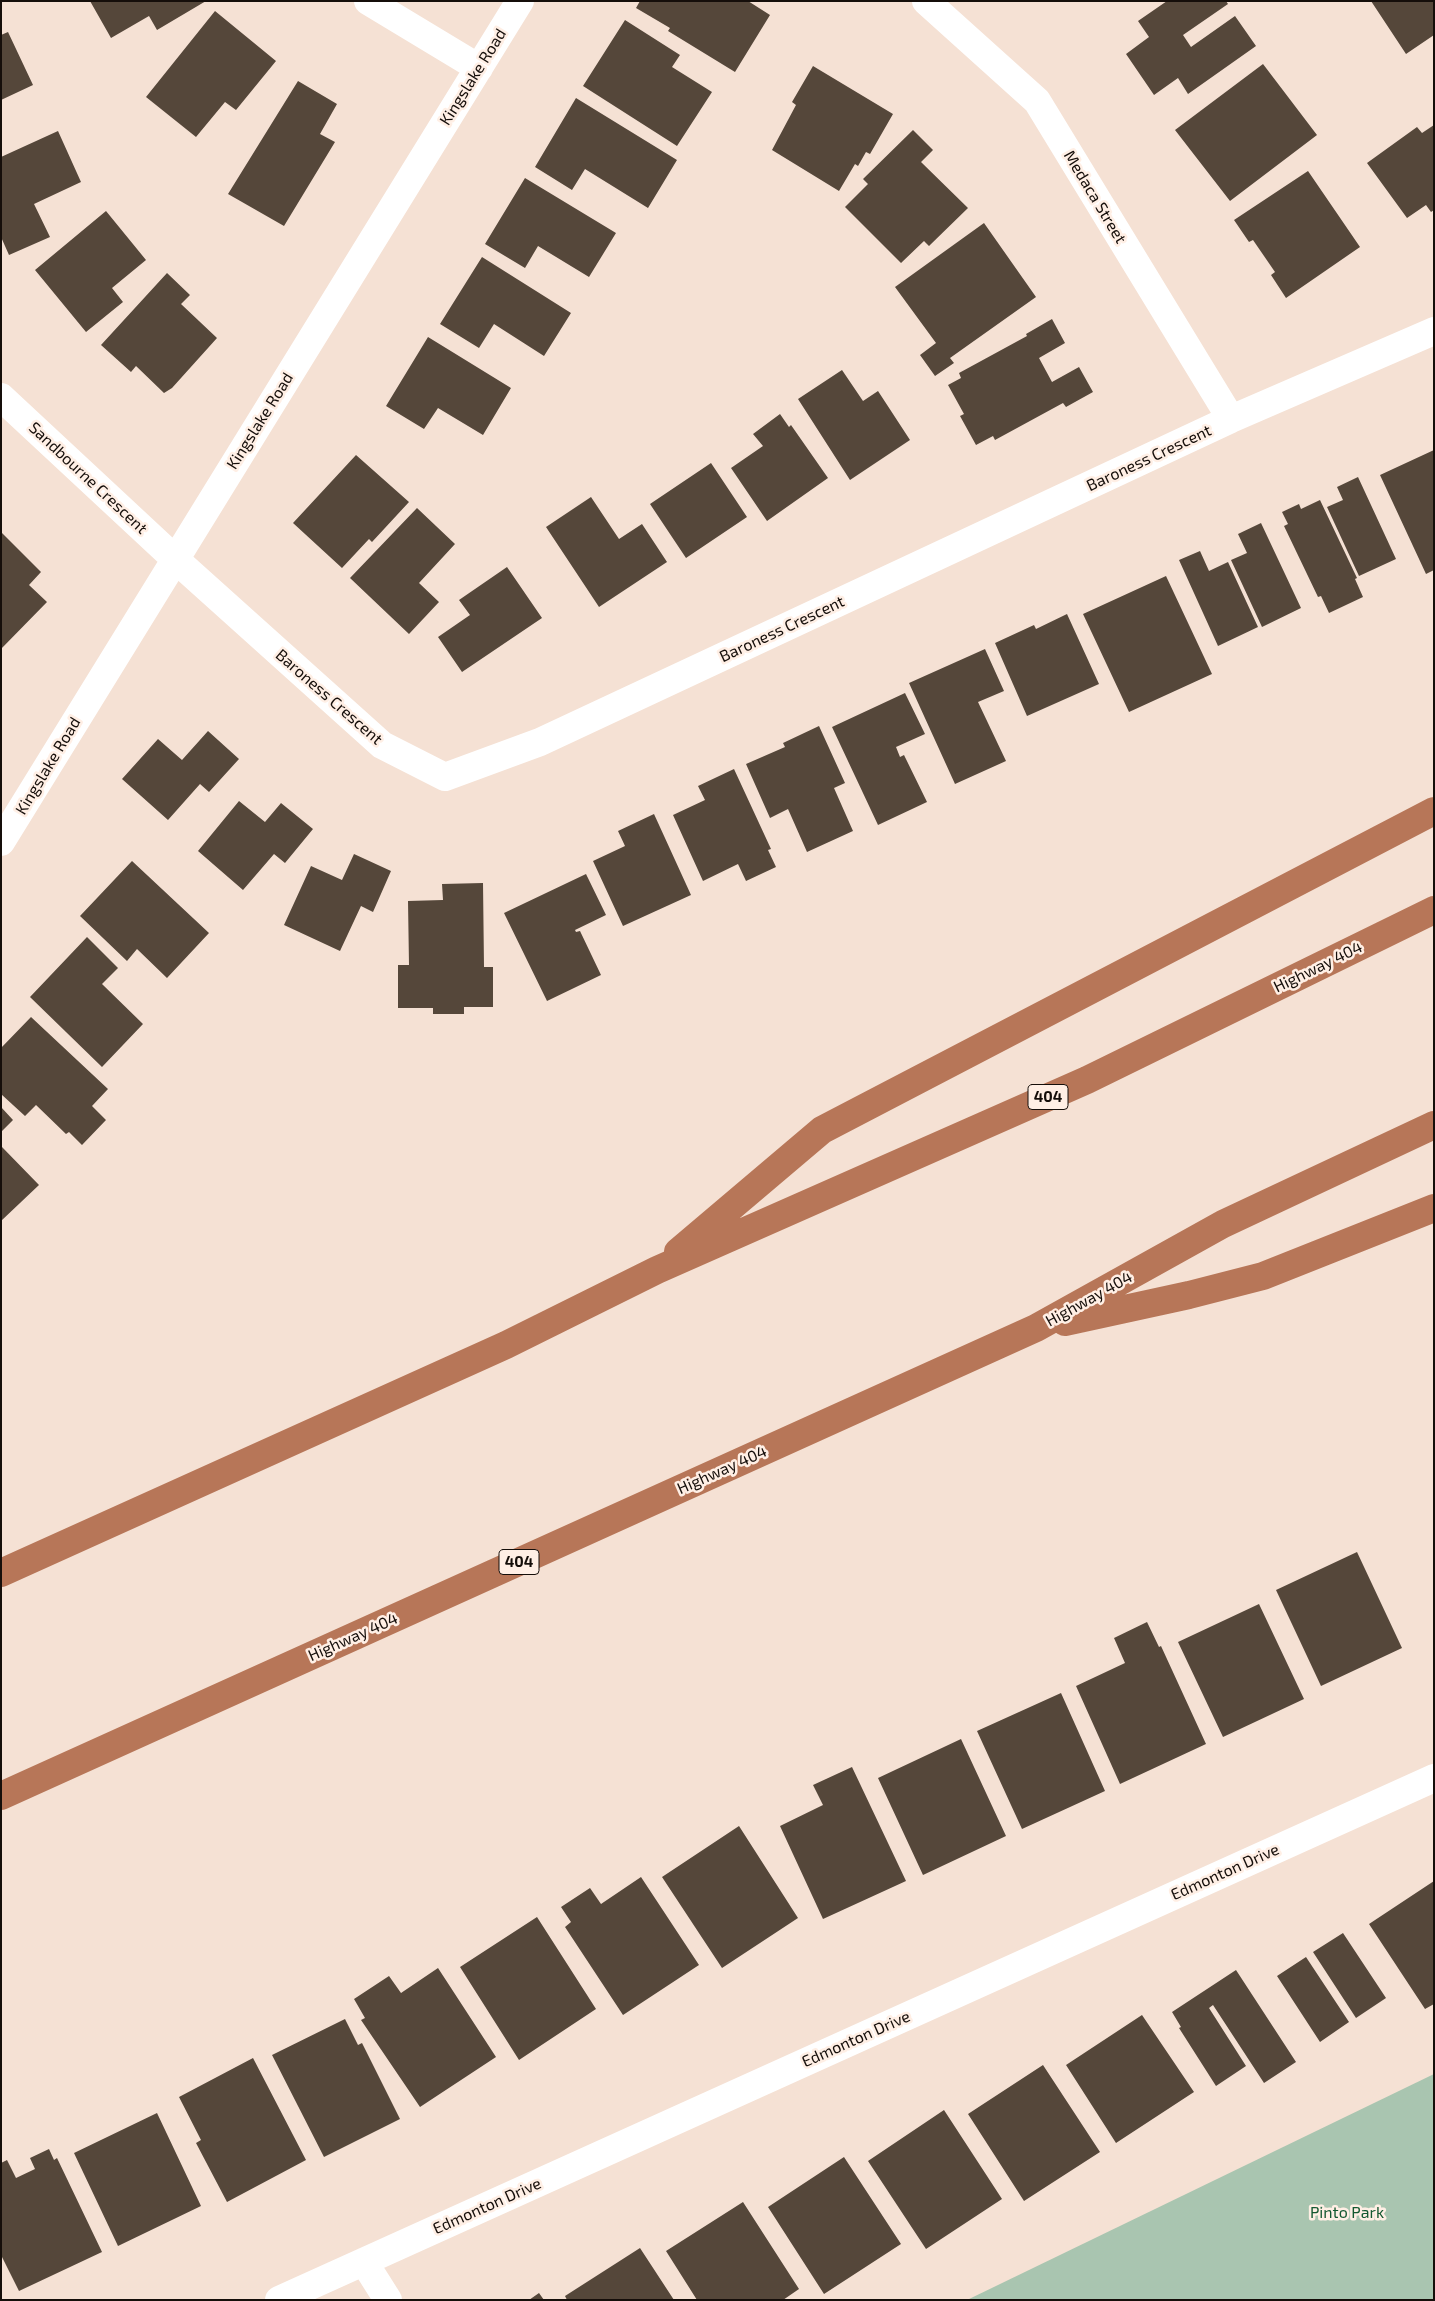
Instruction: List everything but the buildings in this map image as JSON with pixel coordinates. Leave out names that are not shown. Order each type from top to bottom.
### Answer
[{"type":"highway","points":[[657,1270],[822,1130],[1434,811]]},
{"type":"highway","name":"Highway 404","points":[[1,1573],[506,1345],[657,1270],[1087,1080],[1434,910]]},
{"type":"highway","name":"Highway 404","points":[[1,1796],[1036,1328],[1224,1224],[1434,1125]]},
{"type":"highway","points":[[1036,1328],[1189,1295],[1263,1276],[1434,1208]]},
{"type":"street","points":[[368,1],[479,68]]},
{"type":"street","name":"Kingslake Road","points":[[1,842],[520,1]]},
{"type":"street","name":"Medaca Street","points":[[926,1],[1037,101],[1231,419]]},
{"type":"street","name":"Baroness Crescent","points":[[175,559],[382,744],[445,777],[540,742],[1231,419],[1434,331]]},
{"type":"street","name":"Sandbourne Crescent","points":[[1,397],[175,559]]},
{"type":"street","name":"Edmonton Drive","points":[[279,2300],[1434,1778]]},
{"type":"street","points":[[364,2262],[388,2300]]},
{"type":"green space","name":"Pinto Park","points":[[1434,2074],[1434,2300],[967,2300]]}]
